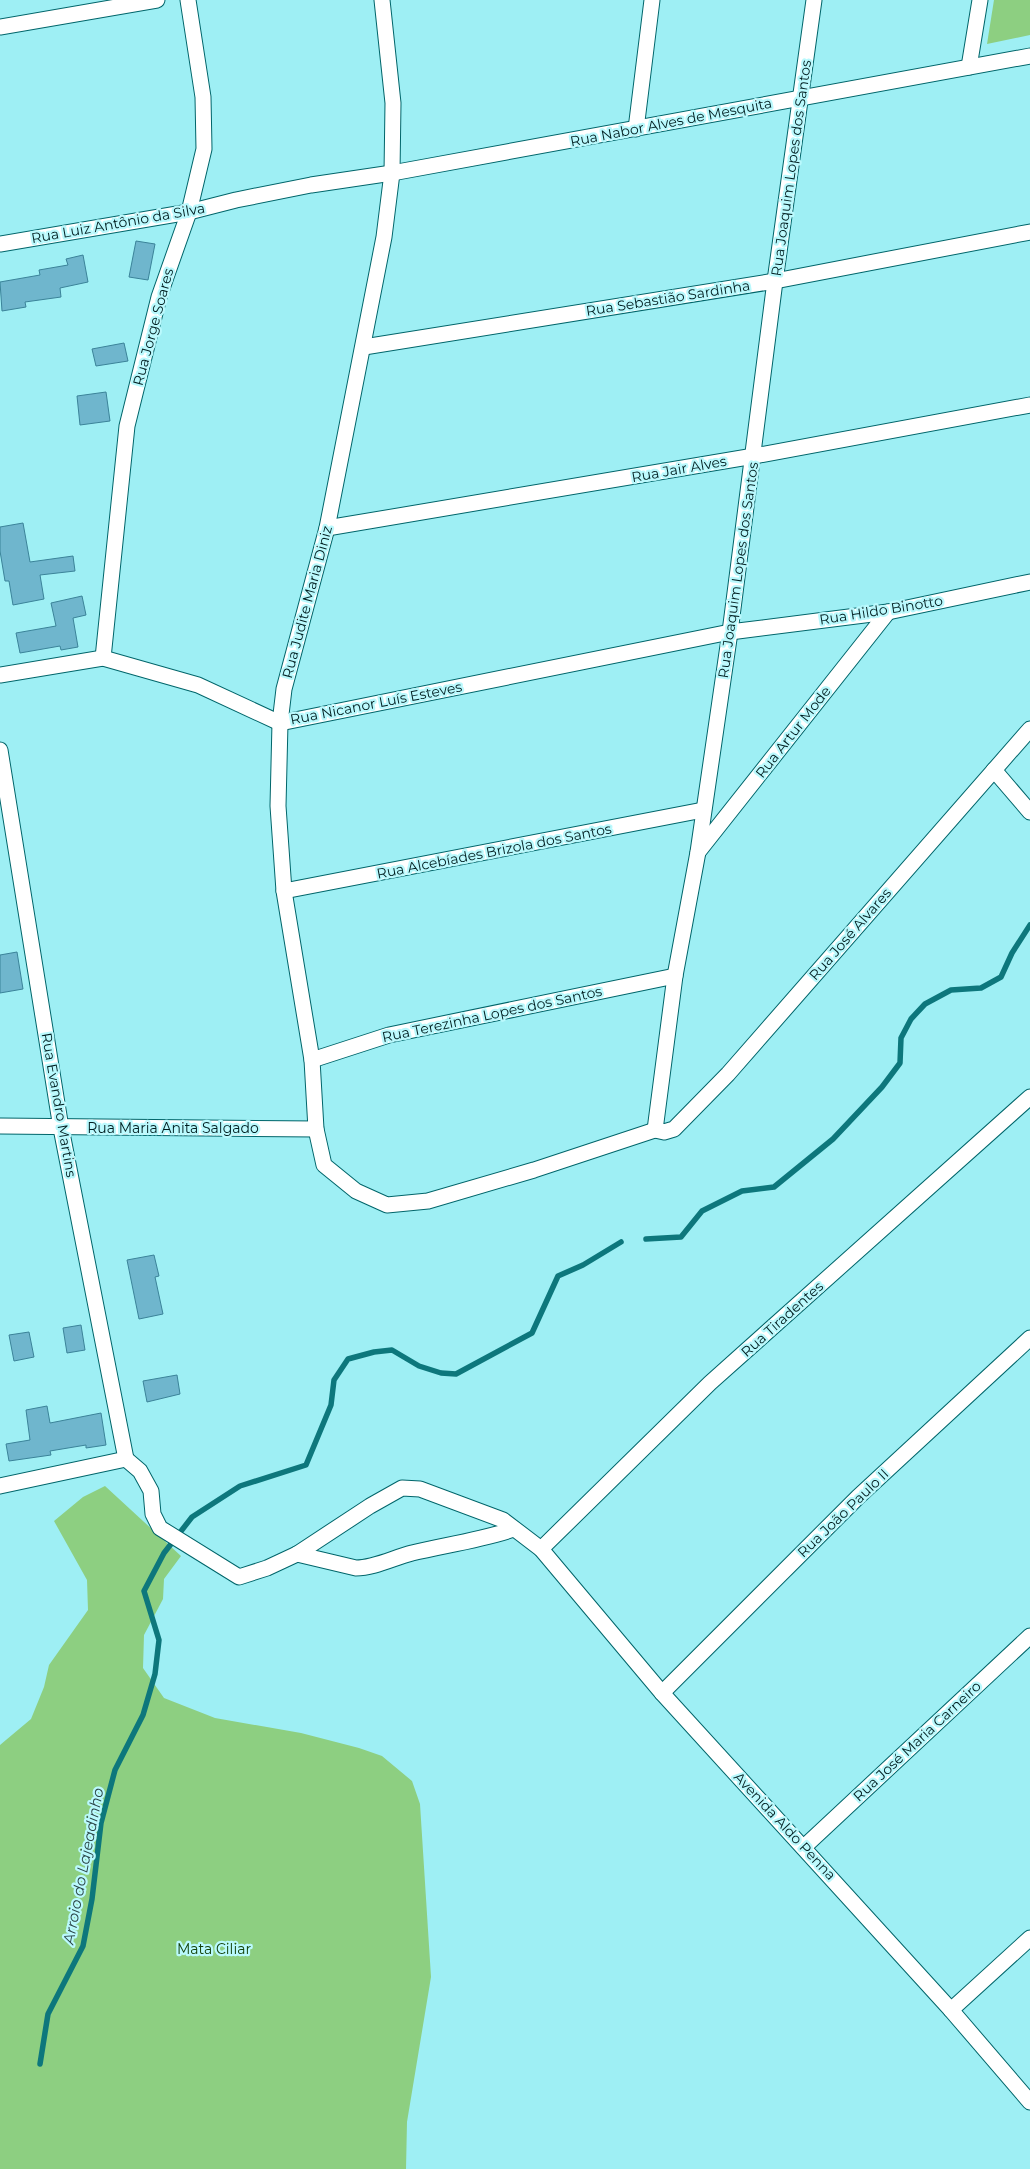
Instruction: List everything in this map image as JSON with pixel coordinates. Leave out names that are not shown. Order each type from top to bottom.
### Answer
[{"type":"street","points":[[0,27],[156,0]]},
{"type":"street","name":"Rua Jorge Soares","points":[[103,658],[127,426],[159,298],[189,212],[204,149],[203,97],[188,0]]},
{"type":"street","name":"Rua Judite Maria Diniz","points":[[356,1191],[324,1165],[316,1129],[312,1060],[284,891],[278,806],[280,723],[284,689],[327,528],[364,347],[384,237],[392,174],[393,103],[382,0]]},
{"type":"street","points":[[636,129],[652,0]]},
{"type":"street","name":"Rua Joaquim Lopes dos Santos","points":[[660,1131],[675,976],[698,852],[730,632],[775,281],[802,98],[814,0]]},
{"type":"street","points":[[969,67],[980,0]]},
{"type":"street","name":"Rua Nabor Alves de Mesquita","points":[[311,185],[392,174],[1030,56]]},
{"type":"street","name":"Rua Luiz Antônio da Silva","points":[[0,244],[189,212],[236,200],[311,185]]},
{"type":"street","name":"Rua Sebastião Sardinha","points":[[364,347],[775,281],[1030,232]]},
{"type":"street","name":"Rua Jair Alves","points":[[327,528],[754,456],[1030,405]]},
{"type":"street","name":"Rua Hildo Binotto","points":[[730,632],[888,612],[1030,582]]},
{"type":"street","name":"Rua Artur Mode","points":[[698,852],[888,612]]},
{"type":"street","name":"Rua Nicanor Luís Esteves","points":[[0,675],[103,658],[198,686],[280,723],[730,632]]},
{"type":"street","name":"Rua José Alvares","points":[[356,1191],[387,1205],[428,1201],[674,1128],[728,1074],[1030,729]]},
{"type":"street","name":"Rua Evandro Martins","points":[[0,750],[61,1128],[126,1459]]},
{"type":"street","points":[[994,770],[1030,812]]},
{"type":"street","name":"Rua Alcebíades Brizola dos Santos","points":[[284,891],[703,810]]},
{"type":"street","name":"Rua Terezinha Lopes dos Santos","points":[[312,1060],[389,1035],[675,976]]},
{"type":"street","name":"Rua Tiradentes","points":[[541,1549],[710,1383],[1030,1097]]},
{"type":"street","name":"Rua Maria Anita Salgado","points":[[0,1126],[316,1129]]},
{"type":"street","name":"Rua João Paulo II","points":[[662,1693],[858,1497],[1030,1338]]},
{"type":"street","points":[[0,1486],[126,1459]]},
{"type":"street","name":"Avenida Aldo Penna","points":[[126,1459],[140,1472],[151,1491],[153,1514],[160,1528],[240,1577],[268,1568],[297,1554],[370,1506],[402,1488],[420,1489],[503,1520],[541,1549],[662,1693],[951,2010],[1030,2102]]},
{"type":"street","points":[[297,1554],[356,1568],[365,1568],[414,1553],[492,1536],[514,1529]]},
{"type":"street","name":"Rua José Maria Carneiro","points":[[804,1847],[1030,1636]]},
{"type":"street","points":[[951,2010],[1030,1938]]},
{"type":"green space","points":[[994,0],[1030,0],[1030,35],[987,44]]},
{"type":"green space","name":"Mata Ciliar","points":[[105,1486],[181,1556],[164,1579],[163,1599],[144,1635],[143,1668],[164,1698],[215,1718],[301,1733],[359,1748],[382,1756],[412,1781],[420,1804],[431,1977],[407,2122],[406,2169],[0,2169],[0,1745],[31,1719],[44,1687],[49,1665],[88,1610],[87,1580],[54,1521],[83,1497]]},
{"type":"building","points":[[136,241],[155,244],[148,280],[129,277]]},
{"type":"building","points":[[83,255],[88,282],[60,288],[61,297],[25,302],[26,307],[2,311],[0,282],[40,275],[39,270],[68,265],[66,259]]},
{"type":"building","points":[[124,343],[128,361],[96,366],[92,349]]},
{"type":"building","points":[[106,392],[110,421],[80,425],[77,396]]},
{"type":"building","points":[[23,523],[30,562],[73,556],[75,571],[40,575],[44,599],[13,605],[9,581],[5,581],[0,551],[0,527]]},
{"type":"building","points":[[82,596],[86,615],[73,618],[78,647],[61,650],[60,646],[20,653],[16,633],[56,626],[51,603]]},
{"type":"building","points":[[17,952],[23,989],[0,993],[0,955]]},
{"type":"building","points":[[154,1255],[159,1276],[155,1277],[163,1314],[139,1319],[127,1260]]},
{"type":"building","points":[[81,1325],[85,1350],[67,1353],[63,1328]]},
{"type":"building","points":[[29,1332],[34,1357],[14,1361],[9,1335]]},
{"type":"building","points":[[177,1375],[180,1394],[147,1402],[143,1381]]},
{"type":"building","points":[[47,1406],[50,1423],[101,1413],[106,1445],[86,1448],[86,1445],[50,1451],[51,1455],[9,1461],[6,1444],[30,1440],[26,1410]]},
{"type":"waterway","name":"Arroio do Lajeadinho","points":[[646,1239],[681,1237],[702,1211],[742,1191],[774,1187],[833,1139],[882,1087],[900,1063],[901,1038],[911,1019],[925,1004],[951,990],[981,988],[1001,977],[1012,953],[1030,925]]},
{"type":"waterway","name":"Arroio do Lajeadinho","points":[[40,2064],[48,2014],[83,1946],[92,1899],[101,1823],[115,1770],[143,1715],[155,1674],[159,1640],[144,1591],[164,1553],[192,1517],[240,1486],[306,1465],[331,1405],[334,1380],[348,1359],[374,1352],[392,1350],[419,1366],[441,1373],[456,1374],[532,1333],[558,1276],[583,1265],[621,1242]]}]
